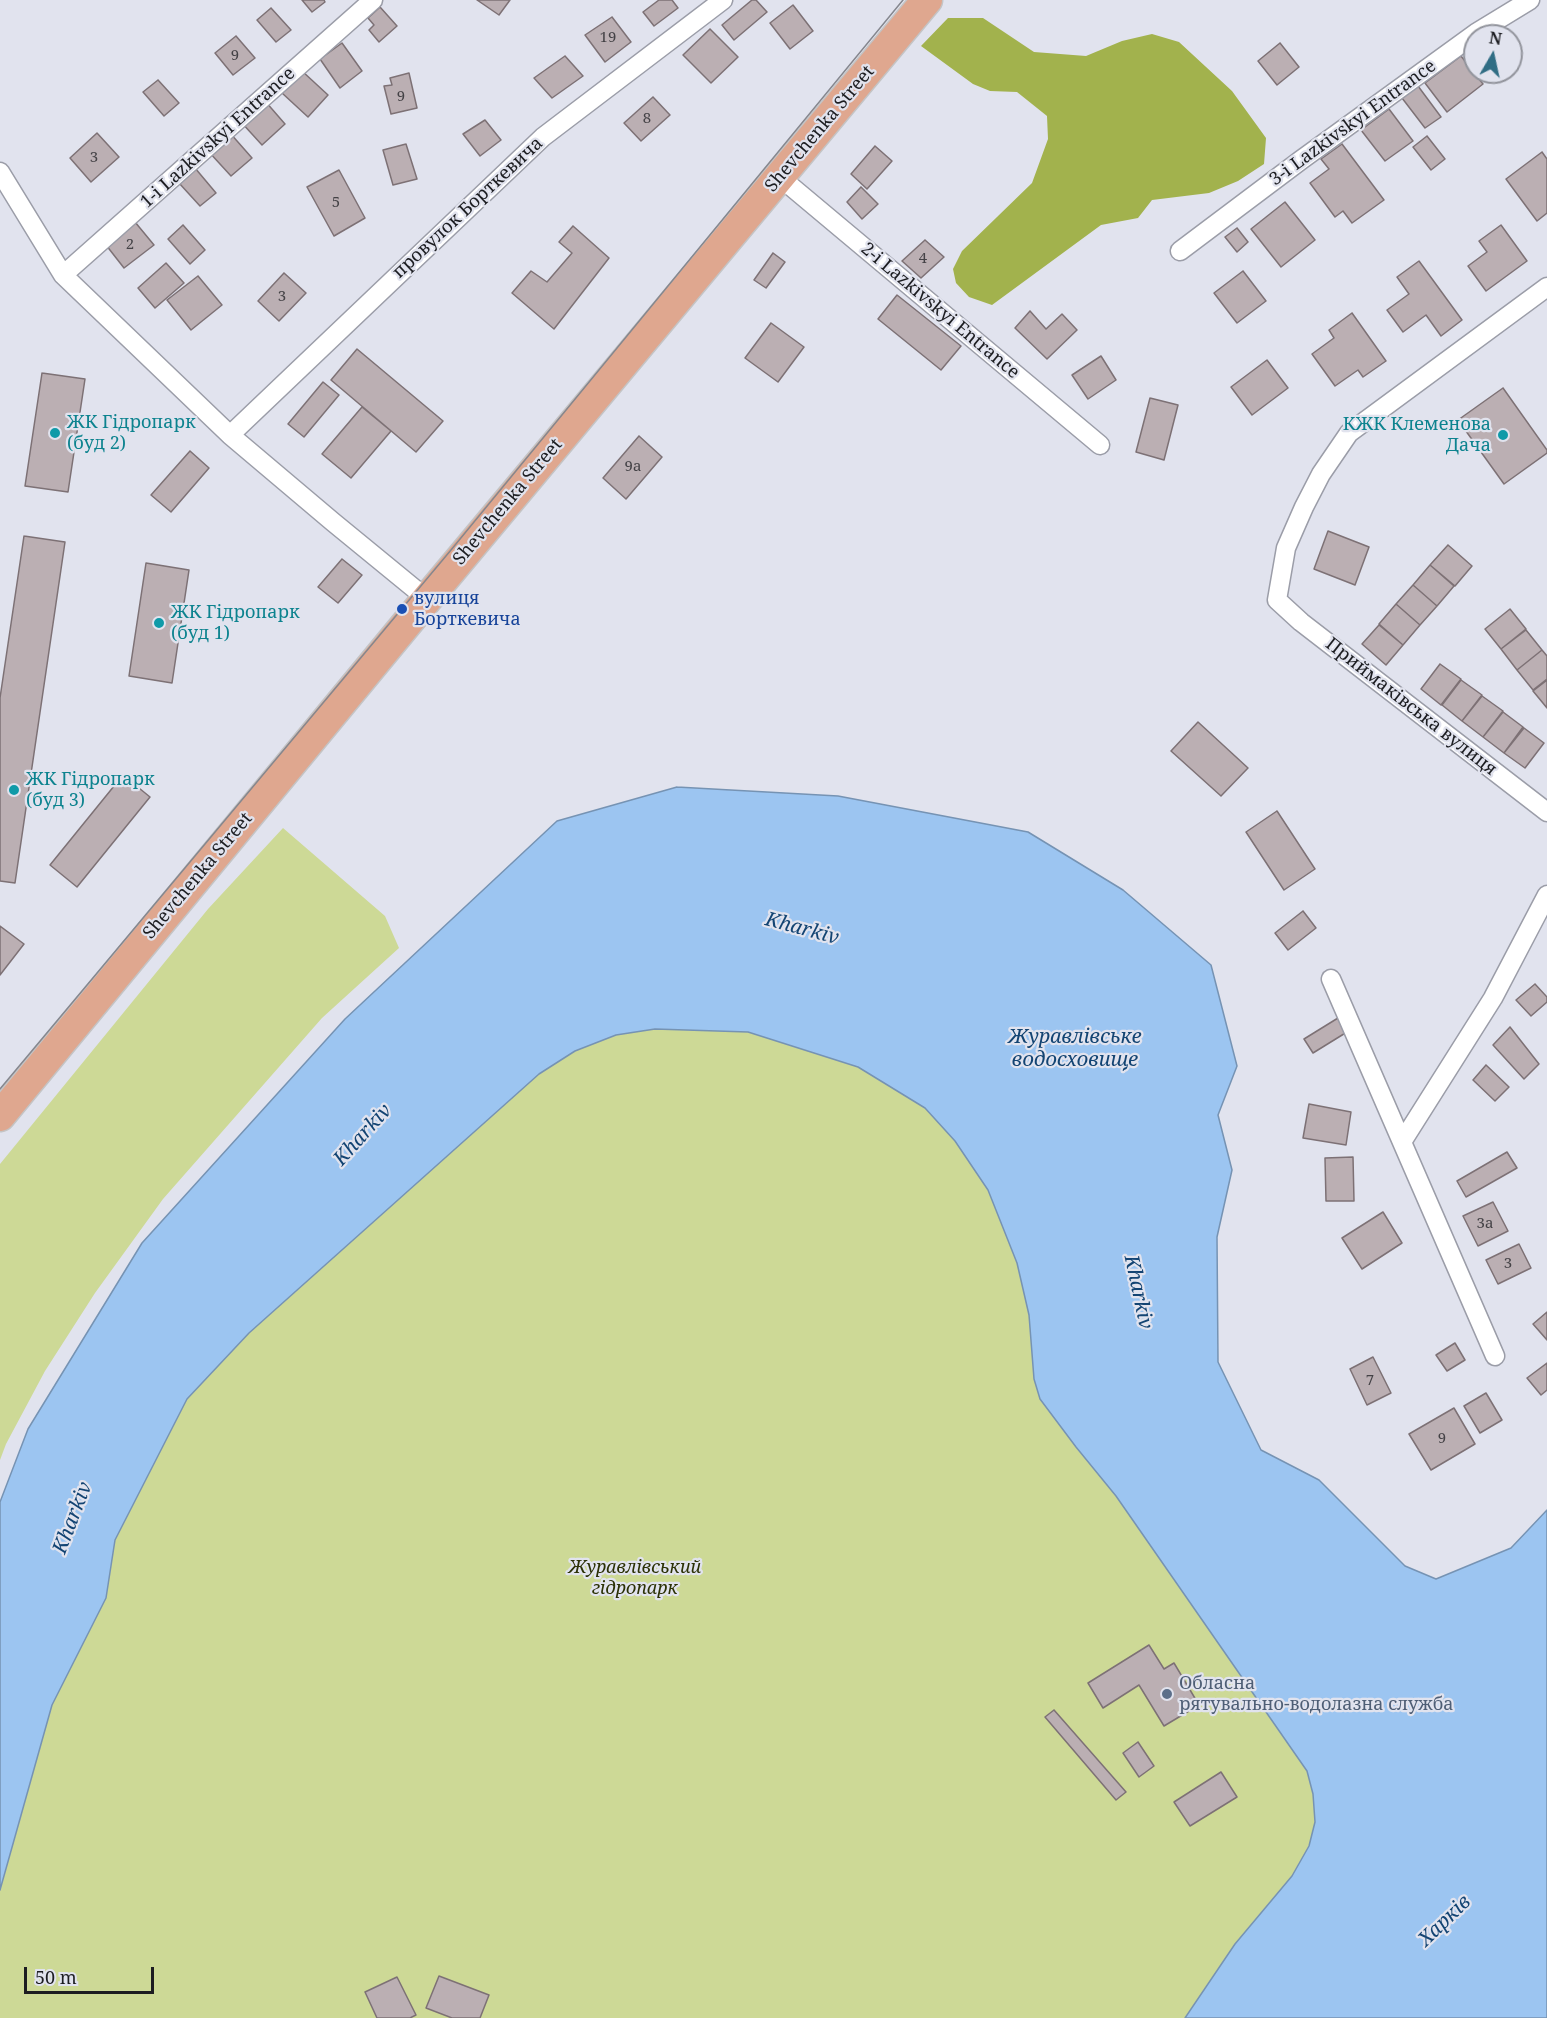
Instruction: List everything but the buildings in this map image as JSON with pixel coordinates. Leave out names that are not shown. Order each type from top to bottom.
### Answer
[{"type":"main road","name":"Shevchenka Street","points":[[0,1116],[427,599],[781,178],[927,0]]},
{"type":"street","name":"1-i Lazkivskyi Entrance","points":[[63,275],[373,0]]},
{"type":"street","name":"провулок Борткевича","points":[[230,435],[543,137],[723,0]]},
{"type":"street","name":"3-i Lazkivskyi Entrance","points":[[1180,251],[1476,33],[1530,0]]},
{"type":"street","points":[[0,172],[63,275],[230,435],[427,599]]},
{"type":"street","name":"2-i Lazkivskyi Entrance","points":[[781,178],[1100,444]]},
{"type":"street","name":"Приймаківська вулиця","points":[[1547,287],[1349,433],[1322,474],[1290,538],[1286,548],[1277,600],[1301,622],[1547,812]]},
{"type":"street","points":[[1402,1142],[1493,998],[1547,895]]},
{"type":"street","points":[[1331,979],[1495,1356]]},
{"type":"green space","points":[[948,18],[983,18],[1034,52],[1086,56],[1122,41],[1152,34],[1179,42],[1232,91],[1266,138],[1264,164],[1238,181],[1209,193],[1152,200],[1138,218],[1101,225],[992,305],[969,297],[956,283],[953,269],[962,251],[1032,183],[1048,139],[1047,116],[1017,92],[990,91],[973,84],[921,46]]},
{"type":"green space","points":[[283,828],[385,916],[399,948],[322,1018],[163,1199],[95,1293],[45,1371],[6,1444],[0,1460],[0,1164],[208,909]]},
{"type":"green space","name":"Журавлівський гідропарк","points":[[655,1029],[748,1032],[858,1067],[925,1108],[955,1141],[988,1190],[1017,1263],[1029,1315],[1040,1399],[1116,1496],[1307,1771],[1313,1794],[1315,1822],[1309,1846],[1292,1876],[1235,1944],[1185,2018],[0,2018],[0,1890],[52,1705],[106,1598],[115,1540],[187,1399],[249,1333],[539,1074],[575,1051],[616,1035]]},
{"type":"water","name":"Журавлівське водосховище","points":[[677,787],[838,796],[1028,832],[1123,890],[1211,965],[1237,1066],[1218,1115],[1232,1170],[1217,1237],[1218,1362],[1261,1450],[1319,1480],[1405,1566],[1436,1579],[1511,1548],[1547,1510],[1547,2018],[1185,2018],[1235,1944],[1292,1876],[1309,1846],[1315,1822],[1313,1794],[1307,1771],[1116,1496],[1040,1399],[1034,1379],[1029,1315],[1017,1263],[988,1190],[955,1141],[925,1108],[858,1067],[748,1032],[655,1029],[616,1035],[575,1051],[539,1074],[249,1333],[187,1399],[115,1540],[106,1598],[52,1705],[0,1890],[0,1502],[28,1429],[142,1243],[345,1019],[557,821]]},
{"type":"tram line","points":[[0,1089],[451,550],[903,0]]},
{"type":"place","name":"ЖК Гідропарк (буд 2)","points":[[55,433]]},
{"type":"place","name":"КЖК Клеменова Дача","points":[[1503,435]]},
{"type":"place","name":"вулиця Борткевича","points":[[402,609]]},
{"type":"place","name":"ЖК Гідропарк (буд 1)","points":[[159,623]]},
{"type":"place","name":"ЖК Гідропарк (буд 3)","points":[[14,790]]},
{"type":"place","name":"Обласна рятувально-водолазна служба","points":[[1167,1694]]},
{"type":"water label","name":"Kharkiv","points":[[802,929]]},
{"type":"water label","name":"Kharkiv","points":[[363,1135]]},
{"type":"water label","name":"Kharkiv","points":[[1138,1292]]},
{"type":"water label","name":"Kharkiv","points":[[73,1518]]},
{"type":"water label","name":"Харків","points":[[1445,1921]]}]
